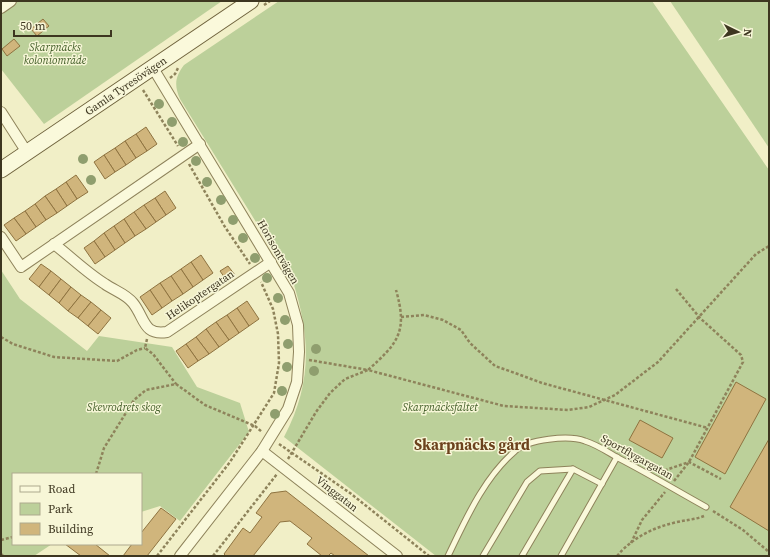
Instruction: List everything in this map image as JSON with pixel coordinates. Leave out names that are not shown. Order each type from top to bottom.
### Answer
[{"type":"street","points":[[1,8],[11,1]]},
{"type":"street","name":"Gamla Tyresövägen","points":[[1,170],[28,154],[251,1]]},
{"type":"street","name":"Horisontvägen","points":[[153,68],[289,293],[298,325],[299,358],[297,382],[288,409],[262,451],[180,556]]},
{"type":"street","points":[[1,112],[28,154]]},
{"type":"street","points":[[1,237],[21,267],[200,144]]},
{"type":"street","points":[[54,244],[105,284],[126,296],[134,303],[150,330]]},
{"type":"street","name":"Helikoptergatan","points":[[150,330],[158,334],[167,332],[271,262]]},
{"type":"street","name":"Vinggatan","points":[[262,451],[397,556]]},
{"type":"lane","name":"Sportflygargatan","points":[[448,556],[474,501],[498,469],[516,450],[539,441],[569,438],[585,440],[706,507]]},
{"type":"lane","points":[[562,556],[617,457]]},
{"type":"lane","points":[[483,556],[527,482],[540,471],[573,469],[602,484]]},
{"type":"lane","points":[[522,556],[573,469]]},
{"type":"path","points":[[142,89],[184,156],[225,227],[265,289],[273,309],[278,334],[279,363],[274,393],[255,426],[230,462],[157,556]]},
{"type":"path","points":[[299,358],[368,370],[504,406],[568,410],[589,407],[615,395],[658,362],[700,318],[756,254],[769,246]]},
{"type":"path","points":[[631,543],[642,520],[689,462],[743,362],[741,355],[700,318],[676,289]]},
{"type":"path","points":[[213,556],[294,453],[316,412],[330,393],[345,379],[368,370],[389,351],[399,335],[401,317],[396,290]]},
{"type":"path","points":[[401,317],[424,315],[443,320],[462,330],[470,343],[495,366],[542,384],[604,399],[708,428]]},
{"type":"path","points":[[145,348],[150,330]]},
{"type":"path","points":[[1,337],[13,344],[54,357],[117,361],[137,350],[145,348]]},
{"type":"path","points":[[145,348],[153,354],[176,384],[205,405],[255,426],[270,439],[294,453],[350,493],[429,556]]},
{"type":"path","points":[[96,473],[104,448],[134,400],[146,390],[176,384]]},
{"type":"path","points":[[650,475],[689,462],[721,479]]},
{"type":"path","points":[[706,507],[743,530],[769,552]]},
{"type":"path","points":[[617,556],[631,543],[647,532],[674,522],[694,520],[714,512]]},
{"type":"path","points":[[1,540],[12,537]]},
{"type":"green space","name":"Skarpnäcks koloniområde","points":[[1,1],[222,1],[44,124],[1,69]]},
{"type":"green space","name":"Skarpnäcksfältet","points":[[279,1],[652,1],[769,170],[769,556],[436,556],[284,437],[300,398],[306,361],[303,322],[293,282],[180,99],[176,85],[177,77],[184,65]]},
{"type":"green space","points":[[670,1],[769,1],[769,148]]},
{"type":"green space","name":"Skevrodrets skog","points":[[1,270],[20,299],[87,351],[99,336],[172,347],[197,387],[240,403],[249,432],[180,521],[160,506],[142,512],[142,473],[12,473],[12,545],[50,545],[34,556],[1,556]]},
{"type":"building","points":[[43,19],[49,26],[37,36],[31,29]]},
{"type":"building","points":[[14,39],[20,46],[7,56],[2,49]]},
{"type":"building","points":[[146,127],[157,144],[147,151],[136,134]]},
{"type":"building","points":[[136,134],[147,151],[136,158],[125,141]]},
{"type":"building","points":[[125,141],[136,158],[126,165],[115,148]]},
{"type":"building","points":[[115,148],[126,165],[115,172],[104,155]]},
{"type":"building","points":[[104,155],[115,172],[105,179],[94,162]]},
{"type":"building","points":[[76,175],[88,192],[77,199],[66,182]]},
{"type":"building","points":[[66,182],[77,199],[67,206],[56,189]]},
{"type":"building","points":[[56,189],[67,206],[57,213],[45,196]]},
{"type":"building","points":[[165,191],[176,208],[166,215],[155,198]]},
{"type":"building","points":[[45,196],[57,213],[46,220],[35,204]]},
{"type":"building","points":[[155,198],[166,215],[156,222],[144,205]]},
{"type":"building","points":[[35,204],[46,220],[36,227],[25,211]]},
{"type":"building","points":[[144,205],[156,222],[146,229],[134,212]]},
{"type":"building","points":[[25,211],[36,227],[26,234],[14,218]]},
{"type":"building","points":[[134,212],[146,229],[135,236],[124,219]]},
{"type":"building","points":[[14,218],[26,234],[16,241],[4,225]]},
{"type":"building","points":[[124,219],[135,236],[125,243],[114,226]]},
{"type":"building","points":[[114,226],[125,243],[115,250],[104,233]]},
{"type":"building","points":[[104,233],[115,250],[105,257],[94,241]]},
{"type":"building","points":[[94,241],[105,257],[95,264],[84,248]]},
{"type":"building","points":[[201,255],[213,273],[203,280],[191,262]]},
{"type":"building","points":[[191,262],[203,280],[193,287],[181,269]]},
{"type":"building","points":[[41,264],[51,271],[39,287],[29,279]]},
{"type":"building","points":[[228,266],[235,275],[227,281],[220,271]]},
{"type":"building","points":[[181,269],[193,287],[183,294],[171,276]]},
{"type":"building","points":[[51,271],[61,279],[49,295],[39,287]]},
{"type":"building","points":[[171,276],[183,294],[172,301],[160,283]]},
{"type":"building","points":[[61,279],[71,287],[59,303],[49,295]]},
{"type":"building","points":[[160,283],[172,301],[162,308],[150,290]]},
{"type":"building","points":[[71,287],[81,295],[68,311],[59,303]]},
{"type":"building","points":[[150,290],[162,308],[152,315],[140,297]]},
{"type":"building","points":[[81,295],[91,302],[78,318],[68,311]]},
{"type":"building","points":[[247,301],[259,319],[249,326],[237,308]]},
{"type":"building","points":[[91,302],[101,310],[88,326],[78,318]]},
{"type":"building","points":[[237,308],[249,326],[239,333],[227,315]]},
{"type":"building","points":[[101,310],[111,318],[98,334],[88,326]]},
{"type":"building","points":[[227,315],[239,333],[229,340],[216,322]]},
{"type":"building","points":[[216,322],[229,340],[219,347],[206,329]]},
{"type":"building","points":[[206,329],[219,347],[209,354],[196,337]]},
{"type":"building","points":[[196,337],[209,354],[198,361],[186,344]]},
{"type":"building","points":[[186,344],[198,361],[188,368],[176,351]]},
{"type":"building","points":[[736,382],[766,399],[725,474],[695,457]]},
{"type":"building","points":[[640,420],[673,438],[662,458],[629,440]]},
{"type":"building","points":[[769,439],[769,531],[730,507]]},
{"type":"building","points":[[286,491],[369,556],[335,556],[331,553],[328,556],[322,556],[307,544],[312,538],[290,521],[280,522],[253,556],[226,556],[224,554],[243,528],[250,533],[262,517],[256,513],[271,493]]},
{"type":"building","points":[[161,508],[176,519],[147,556],[123,556],[131,545],[142,545],[142,532]]},
{"type":"building","points":[[66,545],[96,545],[110,556],[81,556]]},
{"type":"district","name":"Skarpnäcks gård","points":[[472,444]]}]
